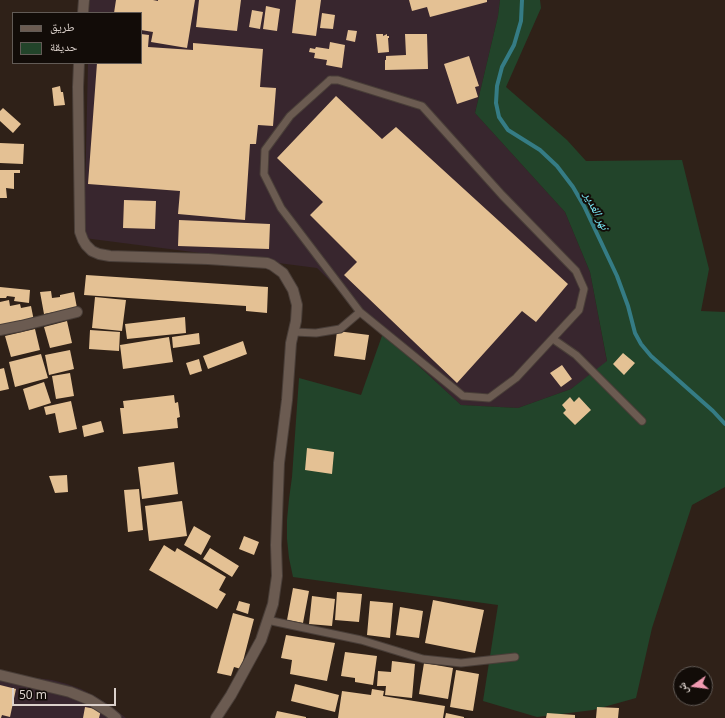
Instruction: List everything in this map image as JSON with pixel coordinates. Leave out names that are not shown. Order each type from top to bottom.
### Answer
[{"type":"street","points":[[83,12],[84,0]]},
{"type":"street","points":[[79,64],[80,232],[86,246],[99,254],[110,256],[267,263],[283,273],[293,290],[297,305],[296,321],[291,344],[287,400],[279,463],[276,545],[277,576],[273,604],[261,640],[231,695],[216,718]]},
{"type":"street","points":[[0,330],[77,312]]},
{"type":"street","points":[[0,675],[70,692],[90,700],[116,718]]},
{"type":"lane","points":[[330,80],[338,80],[422,106],[502,195],[576,271],[584,289],[579,310],[516,378],[489,398],[463,396],[360,312],[281,208],[264,174],[265,150],[290,116],[330,80]]},
{"type":"lane","points":[[294,332],[316,333],[340,329],[360,312]]},
{"type":"lane","points":[[553,339],[576,355],[642,420]]},
{"type":"lane","points":[[267,620],[361,640],[423,659],[461,663],[514,657]]},
{"type":"shaded area","points":[[90,0],[500,0],[498,16],[475,113],[565,212],[590,272],[607,362],[571,389],[518,408],[461,405],[383,333],[317,268],[84,238],[88,64],[142,64],[142,12],[89,12]]},
{"type":"shaded area","points":[[0,674],[52,680],[67,684],[95,696],[126,718],[0,718]]},
{"type":"green space","points":[[500,0],[540,0],[541,8],[506,87],[567,140],[586,161],[682,160],[709,269],[701,311],[725,312],[725,487],[692,505],[652,628],[636,698],[593,710],[537,717],[483,701],[498,605],[293,577],[287,539],[287,520],[292,477],[299,378],[361,395],[383,333],[461,405],[518,408],[571,389],[607,361],[590,272],[565,212],[475,113],[498,16]]},
{"type":"building","points":[[116,0],[195,0],[187,48],[151,42],[153,32],[142,30],[142,12],[114,12]]},
{"type":"building","points":[[199,0],[241,0],[237,31],[196,27]]},
{"type":"building","points":[[296,0],[321,0],[316,36],[292,33]]},
{"type":"building","points":[[409,0],[487,0],[487,2],[430,17],[427,7],[412,11]]},
{"type":"building","points":[[266,6],[280,9],[277,31],[263,29]]},
{"type":"building","points":[[252,10],[263,12],[260,29],[249,27]]},
{"type":"building","points":[[322,13],[335,15],[333,29],[320,28]]},
{"type":"building","points":[[348,30],[357,31],[355,42],[346,40]]},
{"type":"building","points":[[142,34],[149,35],[148,47],[193,50],[193,43],[263,49],[260,87],[276,88],[273,126],[258,125],[256,144],[250,144],[245,220],[178,214],[180,191],[88,184],[97,64],[142,64]]},
{"type":"building","points":[[376,34],[383,34],[383,36],[387,34],[387,36],[389,36],[389,52],[378,53]]},
{"type":"building","points":[[405,34],[427,34],[428,69],[385,70],[386,56],[406,55]]},
{"type":"building","points":[[330,42],[345,45],[342,68],[326,65],[327,60],[314,58],[315,53],[309,52],[310,48],[315,49],[316,47],[329,49]]},
{"type":"building","points":[[469,56],[479,86],[475,87],[478,97],[457,104],[444,64]]},
{"type":"building","points":[[60,86],[61,92],[63,92],[65,105],[54,106],[52,88]]},
{"type":"building","points":[[336,96],[382,139],[396,127],[568,284],[536,322],[522,311],[457,383],[344,275],[357,262],[310,215],[323,202],[277,158]]},
{"type":"building","points":[[3,108],[21,124],[13,133],[0,121],[0,111]]},
{"type":"building","points":[[0,143],[24,144],[23,164],[0,163]]},
{"type":"building","points":[[0,170],[20,170],[20,173],[14,173],[14,189],[6,188],[7,198],[0,198]]},
{"type":"building","points":[[124,200],[156,201],[155,229],[123,228]]},
{"type":"building","points":[[179,220],[270,224],[269,249],[178,246]]},
{"type":"building","points":[[86,275],[268,287],[267,313],[246,311],[246,306],[84,295]]},
{"type":"building","points":[[0,287],[30,290],[29,303],[14,301],[15,297],[7,296],[6,298],[0,298]]},
{"type":"building","points":[[51,291],[52,298],[74,292],[77,308],[44,314],[40,292]]},
{"type":"building","points":[[95,297],[126,300],[122,331],[92,328]]},
{"type":"building","points":[[9,300],[10,306],[20,304],[21,308],[31,306],[34,321],[0,328],[0,302]]},
{"type":"building","points":[[185,317],[186,333],[127,339],[125,324]]},
{"type":"building","points":[[67,321],[72,343],[50,348],[44,327]]},
{"type":"building","points":[[35,329],[40,350],[11,357],[5,336]]},
{"type":"building","points":[[90,330],[120,332],[119,351],[89,349]]},
{"type":"building","points":[[337,331],[369,335],[365,360],[334,356]]},
{"type":"building","points":[[199,333],[200,344],[173,348],[172,337]]},
{"type":"building","points":[[169,337],[173,362],[123,369],[120,345]]},
{"type":"building","points":[[243,341],[247,354],[208,369],[203,356]]},
{"type":"building","points":[[70,350],[74,369],[49,375],[45,355]]},
{"type":"building","points":[[623,353],[635,363],[624,375],[613,364]]},
{"type":"building","points":[[41,354],[48,378],[15,387],[9,362]]},
{"type":"building","points":[[199,359],[202,371],[190,375],[186,363]]},
{"type":"building","points":[[562,365],[572,379],[561,387],[550,373]]},
{"type":"building","points":[[4,368],[9,389],[0,391],[0,369]]},
{"type":"building","points":[[70,373],[74,396],[56,399],[52,376]]},
{"type":"building","points":[[44,382],[51,403],[29,410],[23,389]]},
{"type":"building","points":[[174,395],[175,403],[178,402],[180,417],[177,418],[178,428],[123,434],[120,408],[124,408],[123,401]]},
{"type":"building","points":[[570,397],[574,402],[579,397],[591,410],[575,425],[563,413],[566,410],[562,405]]},
{"type":"building","points":[[71,401],[77,429],[59,433],[55,413],[46,415],[44,407]]},
{"type":"building","points":[[101,421],[104,432],[84,437],[82,426]]},
{"type":"building","points":[[307,448],[334,452],[332,474],[305,470]]},
{"type":"building","points":[[174,462],[178,494],[142,499],[138,467]]},
{"type":"building","points":[[67,475],[68,492],[55,493],[49,476]]},
{"type":"building","points":[[139,489],[143,530],[128,532],[124,490]]},
{"type":"building","points":[[182,501],[187,536],[149,541],[145,506]]},
{"type":"building","points":[[194,526],[211,536],[201,555],[184,545]]},
{"type":"building","points":[[244,536],[259,542],[254,555],[239,549]]},
{"type":"building","points":[[164,545],[175,552],[177,548],[226,577],[219,590],[226,594],[217,609],[149,570]]},
{"type":"building","points":[[210,548],[239,566],[232,577],[203,559]]},
{"type":"building","points":[[293,588],[309,591],[303,623],[287,620]]},
{"type":"building","points":[[337,592],[362,594],[359,622],[335,620]]},
{"type":"building","points":[[312,596],[335,599],[332,626],[309,624]]},
{"type":"building","points":[[433,600],[484,610],[475,653],[425,643]]},
{"type":"building","points":[[239,601],[250,604],[248,614],[236,610]]},
{"type":"building","points":[[370,601],[393,603],[390,638],[367,635]]},
{"type":"building","points":[[400,607],[423,611],[419,638],[396,635]]},
{"type":"building","points":[[233,613],[254,619],[241,669],[234,667],[231,676],[217,673]]},
{"type":"building","points":[[286,635],[335,643],[327,681],[290,674],[292,660],[281,658]]},
{"type":"building","points":[[345,652],[377,656],[373,685],[355,682],[355,678],[341,676]]},
{"type":"building","points":[[392,661],[415,664],[412,698],[385,695],[386,686],[377,686],[378,671],[391,672]]},
{"type":"building","points":[[424,663],[453,668],[448,699],[419,694]]},
{"type":"building","points":[[456,670],[479,674],[473,711],[450,707]]},
{"type":"building","points":[[295,684],[339,695],[335,712],[291,701]]},
{"type":"building","points":[[0,685],[16,689],[10,717],[2,715],[0,718]]},
{"type":"building","points":[[372,689],[384,691],[383,696],[445,706],[443,718],[338,718],[342,691],[371,695]]},
{"type":"building","points":[[85,707],[101,710],[99,718],[83,718]]},
{"type":"building","points":[[597,707],[619,708],[618,718],[596,718]]},
{"type":"building","points":[[277,711],[306,717],[306,718],[275,718]]},
{"type":"building","points":[[446,713],[464,717],[464,718],[445,718]]},
{"type":"building","points":[[547,713],[575,715],[575,718],[546,718]]},
{"type":"waterway","name":"نهر الغدير","points":[[522,0],[521,21],[514,45],[502,67],[497,86],[496,103],[499,117],[508,130],[540,150],[557,166],[573,187],[584,206],[617,276],[628,306],[635,333],[641,344],[651,356],[713,411],[725,424]]}]
